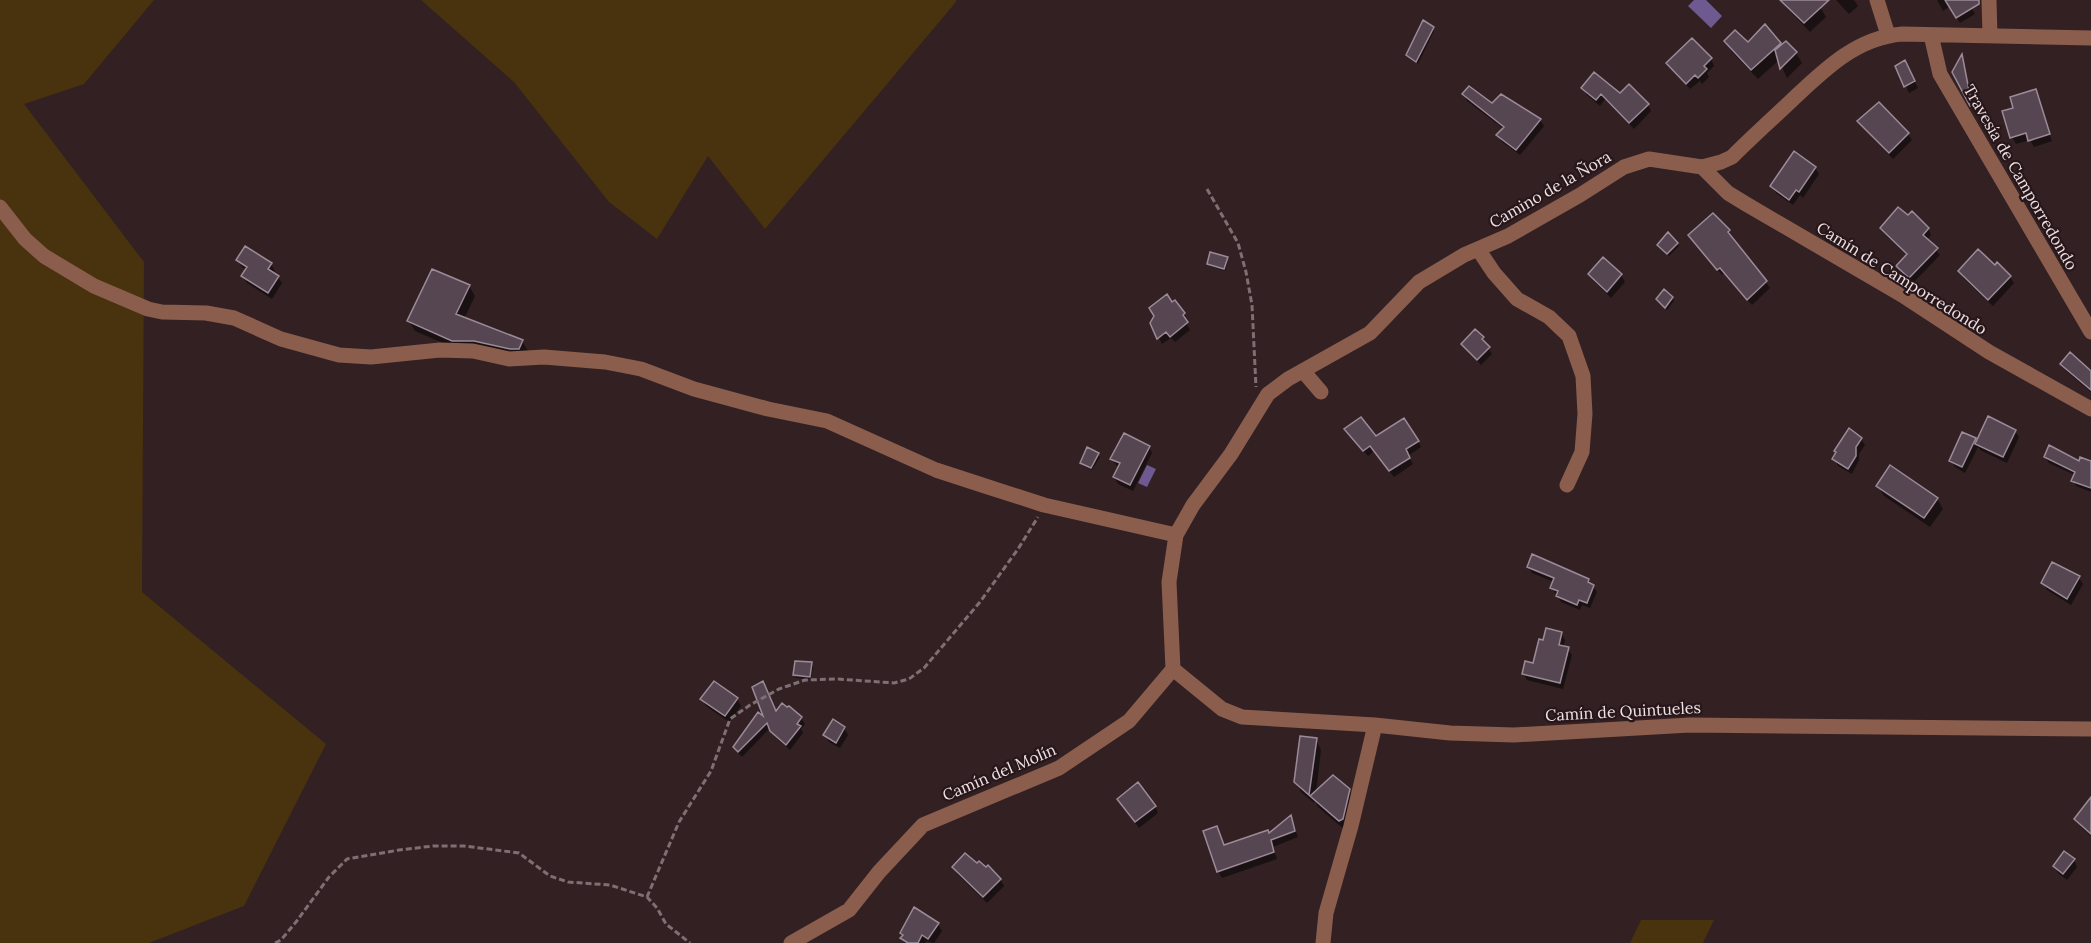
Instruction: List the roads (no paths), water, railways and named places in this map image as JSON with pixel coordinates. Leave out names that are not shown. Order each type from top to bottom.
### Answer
[{"type":"street","points":[[1877,0],[1888,36]]},
{"type":"street","points":[[1989,0],[1990,36]]},
{"type":"street","name":"Camino de la Ñora","points":[[1176,535],[1193,505],[1231,454],[1268,394],[1288,379],[1370,333],[1419,282],[1464,255],[1508,236],[1624,167],[1649,159],[1702,167],[1721,162],[1732,156],[1827,68],[1850,51],[1876,39],[1888,36],[1931,35],[2091,38]]},
{"type":"street","name":"Travesía de Camporredondo","points":[[1931,35],[1940,74],[2091,332]]},
{"type":"street","name":"Camín de Camporredondo","points":[[1702,167],[1728,193],[1902,295],[1989,352],[2091,409]]},
{"type":"street","points":[[0,207],[25,239],[44,256],[94,285],[148,309],[162,312],[206,313],[234,318],[280,339],[339,355],[371,357],[440,350],[472,351],[509,358],[554,358],[605,362],[641,369],[694,389],[768,410],[827,421],[936,470],[1044,505],[1176,535],[1169,582],[1173,669]]},
{"type":"street","points":[[1478,249],[1494,273],[1517,299],[1549,316],[1569,336],[1582,376],[1585,414],[1581,452],[1567,485]]},
{"type":"street","points":[[1303,371],[1321,392]]},
{"type":"street","name":"Camín de Quintueles","points":[[1173,669],[1222,709],[1242,717],[1375,725],[1450,733],[1514,735],[1690,725],[2091,729]]},
{"type":"street","name":"Camín del Molín","points":[[791,943],[849,910],[879,872],[923,825],[1059,768],[1129,721],[1173,669]]},
{"type":"street","points":[[1323,943],[1326,913],[1351,826],[1375,725]]}]
